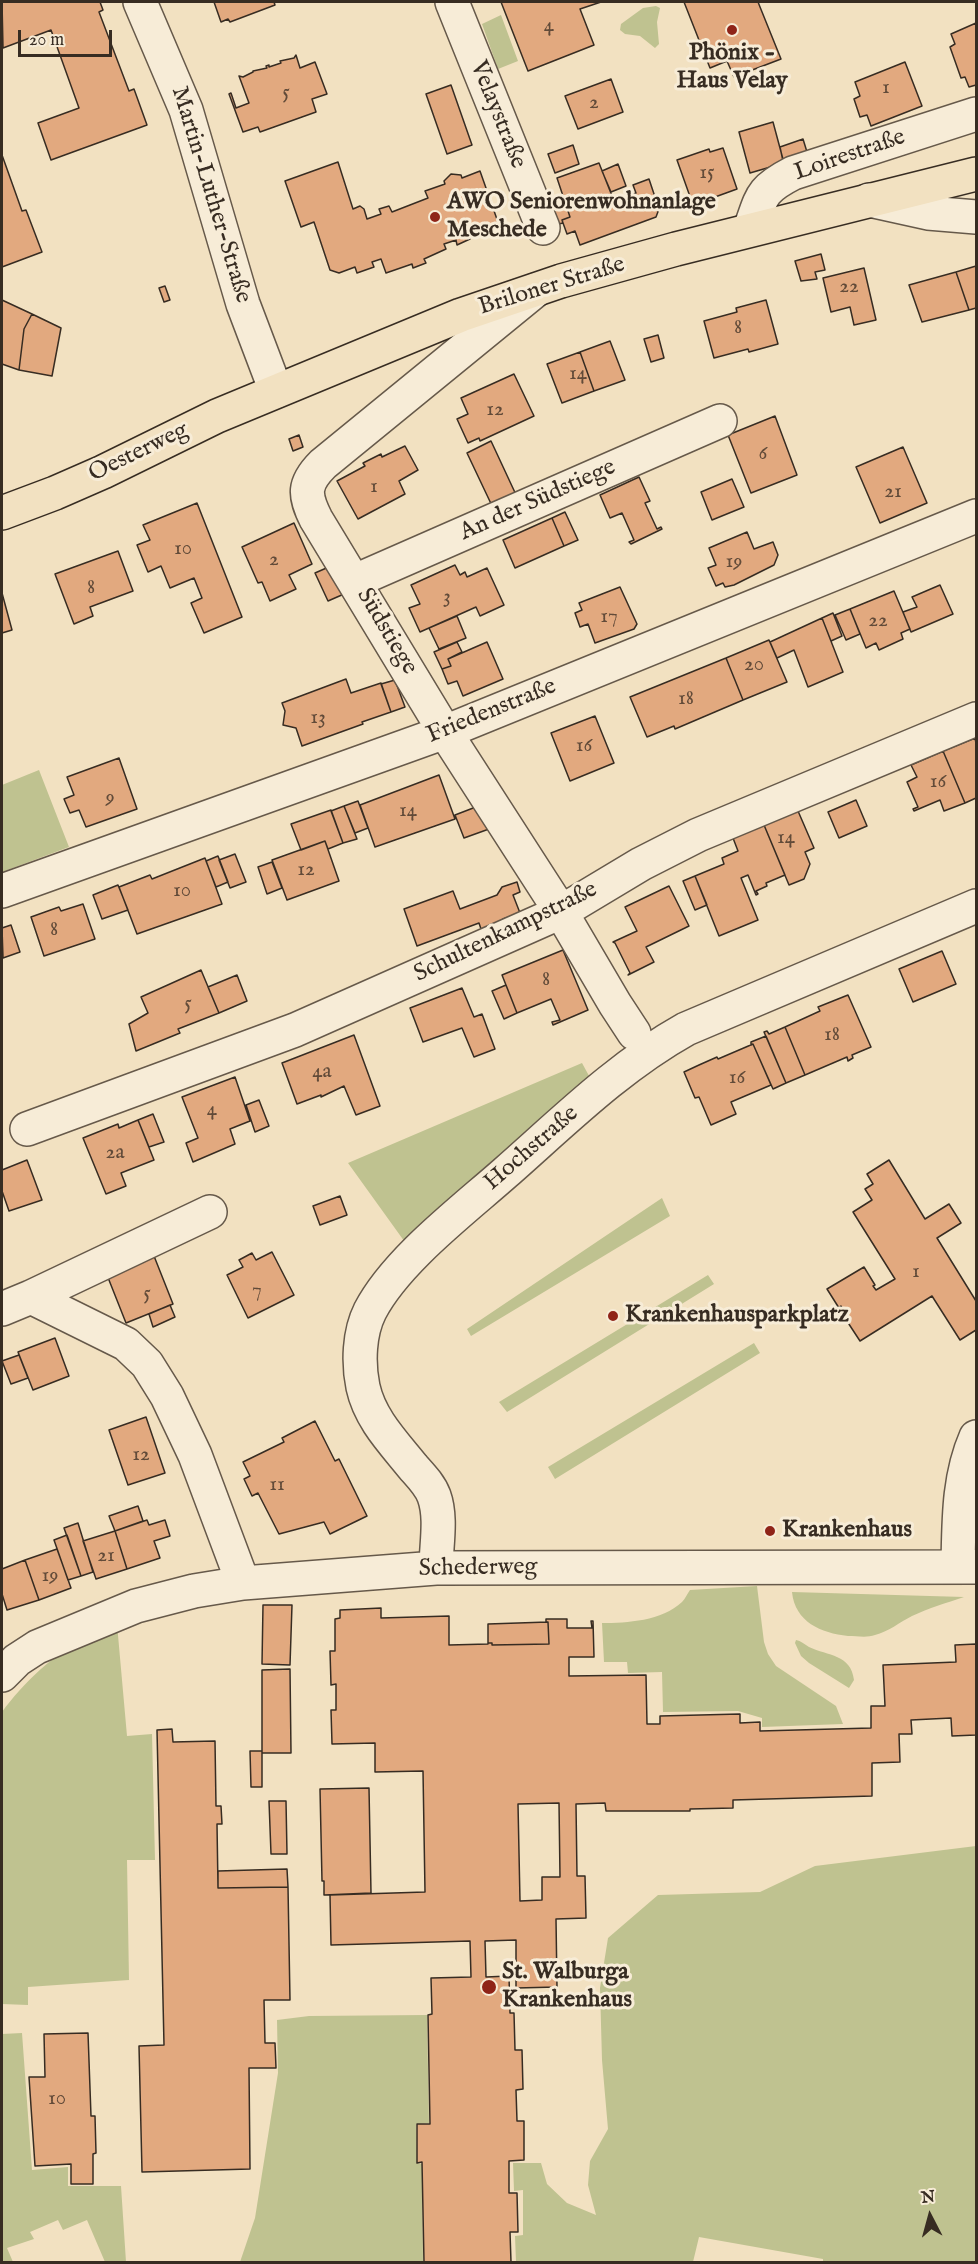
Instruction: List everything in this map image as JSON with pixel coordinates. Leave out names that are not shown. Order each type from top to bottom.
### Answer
[{"type":"main road","name":"Briloner Straße","points":[[276,391],[461,315],[537,289],[750,229],[976,174]]},
{"type":"main road","name":"Oesterweg","points":[[2,513],[103,472],[217,416],[276,391]]},
{"type":"street","name":"Martin-Luther-Straße","points":[[140,2],[186,110],[243,304],[276,391]]},
{"type":"street","name":"Velaystraße","points":[[452,2],[543,228]]},
{"type":"street","name":"Loirestraße","points":[[750,229],[761,198],[768,188],[793,173],[976,114]]},
{"type":"street","points":[[869,200],[928,213],[976,217]]},
{"type":"street","name":"Südstiege","points":[[537,289],[323,464],[309,480],[307,491],[310,508],[445,732],[561,912],[634,1032]]},
{"type":"street","name":"An der Südstiege","points":[[355,581],[720,421]]},
{"type":"street","name":"Friedenstraße","points":[[2,891],[445,732],[976,516]]},
{"type":"street","name":"Schultenkampstraße","points":[[27,1129],[295,1030],[561,912],[641,864],[698,835],[976,719]]},
{"type":"street","name":"Hochstraße","points":[[436,1569],[437,1509],[434,1496],[425,1480],[380,1427],[363,1386],[361,1350],[363,1330],[369,1314],[389,1281],[445,1226],[619,1073],[655,1046],[686,1029],[976,906]]},
{"type":"street","points":[[2,1309],[32,1297],[210,1212]]},
{"type":"street","points":[[32,1297],[126,1344],[147,1364],[167,1396],[195,1455],[243,1584]]},
{"type":"street","points":[[967,1566],[961,1489],[976,1437]]},
{"type":"street","name":"Schederweg","points":[[7,1667],[37,1647],[136,1606],[194,1591],[243,1584],[436,1569],[967,1566]]},
{"type":"green space","points":[[656,6],[660,8],[657,22],[659,44],[655,48],[640,36],[625,34],[620,30],[621,24],[643,8]]},
{"type":"green space","points":[[501,15],[518,61],[498,69],[482,24]]},
{"type":"green space","points":[[39,770],[69,847],[2,872],[2,785]]},
{"type":"green space","points":[[582,1063],[594,1085],[407,1245],[348,1163]]},
{"type":"green space","points":[[662,1198],[670,1216],[471,1336],[467,1329]]},
{"type":"green space","points":[[708,1275],[714,1284],[507,1412],[499,1402]]},
{"type":"green space","points":[[754,1343],[760,1353],[555,1479],[548,1467]]},
{"type":"green space","points":[[757,1586],[764,1642],[768,1654],[776,1666],[836,1706],[843,1724],[762,1727],[762,1718],[738,1711],[663,1712],[662,1672],[628,1673],[627,1662],[604,1662],[602,1623],[644,1620],[665,1613],[682,1602],[690,1590]]},
{"type":"green space","points":[[792,1592],[964,1597],[918,1613],[880,1634],[862,1637],[828,1632],[811,1624],[798,1611]]},
{"type":"green space","points":[[117,1624],[127,1736],[152,1734],[155,1860],[127,1860],[129,1980],[28,1987],[28,2005],[2,2004],[2,1712],[19,1690],[51,1661],[90,1635]]},
{"type":"green space","points":[[796,1640],[838,1657],[848,1665],[854,1680],[849,1688],[801,1656],[795,1643]]},
{"type":"green space","points":[[976,1846],[976,2262],[823,2262],[823,2259],[699,2237],[693,2262],[516,2262],[515,2236],[523,2235],[523,2190],[514,2191],[513,2163],[541,2163],[547,2184],[567,2203],[596,2215],[588,2185],[590,2161],[608,2129],[602,2060],[600,1988],[608,1938],[658,1895],[760,1892],[815,1866]]},
{"type":"green space","points":[[427,2015],[429,2123],[416,2124],[417,2163],[422,2164],[423,2262],[240,2262],[255,2218],[278,2073],[277,2020],[309,2016]]},
{"type":"green space","points":[[22,2033],[32,2170],[68,2167],[68,2186],[121,2186],[126,2262],[105,2262],[87,2220],[63,2230],[58,2220],[30,2232],[34,2239],[7,2248],[13,2262],[2,2262],[2,2034]]},
{"type":"building","points":[[2,2],[100,2],[103,10],[99,12],[129,91],[134,89],[147,125],[51,160],[38,123],[79,108],[51,30],[3,48]]},
{"type":"building","points":[[214,2],[274,2],[275,5],[230,22],[228,19],[221,22]]},
{"type":"building","points":[[501,2],[601,2],[580,9],[594,45],[528,71]]},
{"type":"building","name":"Phönix - Haus Velay","points":[[684,2],[758,2],[781,59],[734,77],[727,61],[710,68]]},
{"type":"building","points":[[976,23],[976,85],[969,87],[965,77],[961,78],[950,47],[955,44],[951,34]]},
{"type":"building","points":[[296,55],[300,68],[315,62],[327,94],[312,99],[316,112],[260,132],[258,127],[243,132],[229,94],[231,93],[236,108],[249,103],[239,76],[243,77],[253,71],[267,68],[266,66],[281,63],[280,61],[294,58]]},
{"type":"building","points":[[905,62],[922,106],[871,126],[867,115],[860,117],[854,99],[860,96],[855,82]]},
{"type":"building","points":[[611,79],[623,112],[578,129],[565,96]]},
{"type":"building","points":[[451,85],[472,145],[447,154],[426,94]]},
{"type":"building","points":[[773,122],[784,163],[750,173],[739,132]]},
{"type":"building","points":[[803,139],[807,152],[783,161],[780,147]]},
{"type":"building","points":[[573,145],[579,164],[555,173],[548,154]]},
{"type":"building","points":[[723,148],[737,189],[693,205],[677,160],[709,149],[710,152]]},
{"type":"building","points":[[2,155],[22,211],[26,210],[42,252],[2,267]]},
{"type":"building","name":"AWO Seniorenwohnanlage Meschede","points":[[338,162],[353,209],[360,206],[364,209],[367,219],[381,214],[379,209],[389,206],[392,212],[428,198],[425,191],[445,184],[444,181],[451,174],[461,175],[462,178],[480,171],[499,225],[469,235],[470,239],[457,245],[456,240],[444,244],[446,249],[424,259],[426,263],[413,268],[412,264],[386,273],[381,259],[372,262],[374,267],[357,273],[355,267],[339,273],[330,270],[314,222],[301,227],[285,181]]},
{"type":"building","points":[[599,163],[614,201],[636,193],[633,185],[649,179],[659,209],[656,217],[580,245],[575,231],[567,234],[563,223],[562,220],[570,217],[557,178]]},
{"type":"building","points":[[618,164],[626,186],[611,192],[602,171]]},
{"type":"building","points":[[564,199],[570,217],[562,220],[563,223],[554,225],[547,206]]},
{"type":"building","points":[[821,254],[825,270],[815,272],[817,279],[801,281],[795,261]]},
{"type":"building","points":[[976,266],[976,308],[969,310],[956,272]]},
{"type":"building","points":[[864,268],[876,320],[854,325],[850,307],[831,312],[823,278]]},
{"type":"building","points":[[956,272],[969,310],[922,322],[909,285]]},
{"type":"building","points":[[165,286],[170,300],[164,302],[159,288]]},
{"type":"building","points":[[2,300],[32,314],[24,329],[19,370],[2,364]]},
{"type":"building","points":[[766,300],[778,344],[714,358],[704,321],[737,312],[736,308]]},
{"type":"building","points":[[32,314],[61,328],[52,376],[19,370],[24,329]]},
{"type":"building","points":[[658,335],[664,358],[651,362],[644,339]]},
{"type":"building","points":[[610,341],[625,380],[594,391],[580,352]]},
{"type":"building","points":[[580,352],[594,391],[562,403],[547,364]]},
{"type":"building","points":[[514,374],[534,416],[480,441],[479,438],[468,443],[457,419],[468,414],[461,398]]},
{"type":"building","points":[[775,416],[797,475],[751,493],[728,435]]},
{"type":"building","points":[[299,435],[303,447],[293,451],[289,439]]},
{"type":"building","points":[[491,441],[518,499],[494,510],[467,453]]},
{"type":"building","points":[[405,446],[418,470],[399,481],[405,494],[358,519],[337,481],[365,466],[363,463]]},
{"type":"building","points":[[903,447],[927,503],[880,523],[856,467]]},
{"type":"building","points":[[639,477],[650,501],[645,503],[657,529],[661,527],[662,529],[631,544],[629,542],[634,540],[622,513],[610,518],[600,495]]},
{"type":"building","points":[[732,479],[744,507],[712,520],[701,492]]},
{"type":"building","points":[[197,503],[242,617],[204,633],[191,603],[202,598],[194,578],[170,588],[161,566],[148,572],[137,545],[150,540],[143,525]]},
{"type":"building","points":[[565,512],[578,540],[564,546],[552,518]]},
{"type":"building","points":[[552,518],[564,546],[515,568],[503,540]]},
{"type":"building","points":[[294,523],[312,564],[289,575],[296,589],[270,601],[262,582],[258,583],[242,547]]},
{"type":"building","points":[[747,532],[754,549],[773,542],[778,555],[774,565],[734,585],[725,587],[723,583],[716,586],[708,568],[716,565],[709,548]]},
{"type":"building","points":[[118,551],[133,591],[90,607],[93,616],[74,624],[55,574]]},
{"type":"building","points":[[455,565],[460,575],[465,572],[467,577],[487,568],[504,605],[480,616],[476,607],[420,632],[409,608],[420,604],[411,585]]},
{"type":"building","points":[[331,566],[344,594],[328,601],[315,573]]},
{"type":"building","points":[[940,585],[953,614],[911,632],[903,612],[917,607],[912,597]]},
{"type":"building","points":[[620,587],[637,624],[634,629],[595,643],[588,624],[580,627],[575,613],[582,610],[579,603]]},
{"type":"building","points":[[894,591],[910,629],[901,633],[903,639],[879,650],[876,643],[866,648],[850,609]]},
{"type":"building","points":[[2,593],[12,630],[2,633]]},
{"type":"building","points":[[850,609],[860,634],[846,640],[835,615]]},
{"type":"building","points":[[833,613],[842,636],[831,641],[822,618]]},
{"type":"building","points":[[457,616],[466,638],[439,649],[429,628]]},
{"type":"building","points":[[822,618],[843,672],[808,687],[794,650],[777,658],[770,642]]},
{"type":"building","points":[[769,640],[787,682],[743,700],[726,658]]},
{"type":"building","points":[[457,642],[462,652],[448,659],[451,666],[442,669],[434,652]]},
{"type":"building","points":[[487,642],[503,679],[463,696],[457,681],[448,684],[442,669],[451,666],[448,659]]},
{"type":"building","points":[[726,658],[743,700],[675,729],[674,726],[647,737],[630,697]]},
{"type":"building","points":[[346,679],[351,693],[381,683],[391,712],[302,746],[296,728],[283,725],[285,711],[282,703]]},
{"type":"building","points":[[395,680],[405,707],[391,712],[381,684]]},
{"type":"building","points":[[595,716],[614,763],[570,781],[551,733]]},
{"type":"building","points":[[975,738],[976,798],[965,803],[943,751]]},
{"type":"building","points":[[943,751],[965,803],[944,811],[940,800],[914,811],[913,809],[918,807],[907,782],[917,777],[911,765]]},
{"type":"building","points":[[119,758],[137,809],[86,827],[79,810],[70,813],[64,799],[74,795],[67,777]]},
{"type":"building","points":[[439,775],[455,819],[375,847],[360,805]]},
{"type":"building","points":[[856,800],[867,826],[839,838],[828,812]]},
{"type":"building","points":[[358,801],[368,828],[355,833],[344,806]]},
{"type":"building","points":[[481,805],[489,829],[464,838],[455,815]]},
{"type":"building","points":[[344,806],[357,839],[343,843],[331,811]]},
{"type":"building","points":[[331,810],[343,843],[328,849],[325,841],[301,850],[291,824]]},
{"type":"building","points":[[798,811],[814,848],[805,852],[810,864],[804,879],[789,885],[764,825]]},
{"type":"building","points":[[764,825],[785,875],[766,883],[767,886],[756,891],[758,894],[756,895],[748,875],[741,878],[758,920],[719,936],[695,876],[724,864],[722,858],[738,851],[733,838]]},
{"type":"building","points":[[325,841],[339,881],[287,900],[272,860]]},
{"type":"building","points":[[235,854],[246,882],[230,888],[219,860]]},
{"type":"building","points":[[218,856],[228,882],[216,887],[206,861]]},
{"type":"building","points":[[205,858],[222,904],[137,934],[119,887],[150,875],[152,879]]},
{"type":"building","points":[[272,862],[282,888],[267,894],[258,867]]},
{"type":"building","points":[[695,876],[707,905],[695,910],[683,881]]},
{"type":"building","points":[[517,882],[520,892],[513,895],[520,913],[503,919],[504,923],[482,932],[479,923],[417,946],[404,909],[453,891],[460,909],[497,895],[502,887]]},
{"type":"building","points":[[118,885],[128,910],[102,919],[93,895]]},
{"type":"building","points":[[669,886],[689,926],[646,947],[654,962],[628,975],[630,973],[613,942],[637,931],[625,907]]},
{"type":"building","points":[[83,904],[95,939],[44,956],[31,917],[59,907],[61,911]]},
{"type":"building","points":[[11,925],[20,952],[3,958],[2,928]]},
{"type":"building","points":[[563,950],[588,1010],[553,1025],[552,1022],[560,1020],[551,999],[517,1013],[502,975]]},
{"type":"building","points":[[942,951],[956,984],[913,1002],[899,969]]},
{"type":"building","points":[[201,970],[219,1013],[178,1029],[180,1033],[136,1051],[129,1024],[148,1013],[141,997]]},
{"type":"building","points":[[237,975],[247,1001],[219,1013],[208,987]]},
{"type":"building","points":[[506,985],[517,1013],[504,1019],[492,991]]},
{"type":"building","points":[[462,988],[474,1017],[482,1014],[495,1049],[474,1057],[462,1028],[423,1042],[410,1008]]},
{"type":"building","points":[[848,995],[871,1047],[852,1055],[853,1058],[848,1061],[847,1057],[805,1075],[785,1027],[820,1011],[818,1007]]},
{"type":"building","points":[[785,1027],[805,1075],[786,1083],[764,1032],[767,1031],[769,1034]]},
{"type":"building","points":[[354,1035],[380,1106],[356,1115],[344,1086],[321,1097],[321,1095],[297,1104],[282,1063]]},
{"type":"building","points":[[766,1036],[786,1083],[773,1089],[753,1044],[751,1045],[751,1042]]},
{"type":"building","points":[[753,1044],[771,1085],[731,1102],[736,1114],[711,1125],[699,1097],[695,1098],[684,1072]]},
{"type":"building","points":[[235,1077],[250,1121],[230,1129],[235,1144],[193,1162],[186,1143],[198,1138],[182,1097]]},
{"type":"building","points":[[259,1100],[269,1126],[255,1132],[246,1105]]},
{"type":"building","points":[[153,1114],[164,1142],[149,1147],[138,1120]]},
{"type":"building","points":[[138,1120],[154,1160],[121,1173],[126,1186],[106,1194],[83,1138],[118,1124],[119,1128]]},
{"type":"building","points":[[27,1160],[42,1200],[9,1211],[2,1191],[2,1170]]},
{"type":"building","points":[[889,1160],[925,1219],[949,1204],[961,1223],[937,1238],[976,1301],[976,1330],[960,1340],[932,1296],[860,1341],[841,1312],[843,1311],[841,1306],[839,1308],[827,1289],[864,1267],[876,1290],[895,1279],[853,1212],[872,1200],[865,1189],[873,1184],[867,1174]]},
{"type":"building","points":[[340,1196],[347,1215],[320,1225],[313,1206]]},
{"type":"building","points":[[272,1252],[294,1295],[248,1318],[227,1275],[243,1267],[239,1260],[252,1253],[256,1260]]},
{"type":"building","points":[[154,1256],[173,1304],[126,1323],[107,1275]]},
{"type":"building","points":[[170,1305],[175,1317],[153,1327],[149,1314]]},
{"type":"building","points":[[55,1338],[69,1376],[33,1390],[18,1352]]},
{"type":"building","points":[[19,1355],[28,1378],[11,1384],[2,1361]]},
{"type":"building","points":[[146,1417],[165,1473],[128,1485],[109,1430]]},
{"type":"building","points":[[315,1421],[335,1461],[339,1459],[367,1516],[330,1534],[324,1522],[279,1534],[258,1493],[252,1496],[244,1479],[250,1476],[243,1462],[284,1442],[282,1438]]},
{"type":"building","points":[[138,1506],[143,1521],[115,1531],[109,1516]]},
{"type":"building","points":[[147,1520],[149,1525],[165,1520],[170,1536],[154,1541],[160,1558],[127,1569],[115,1531]]},
{"type":"building","points":[[78,1523],[93,1572],[81,1576],[64,1528]]},
{"type":"building","points":[[115,1531],[127,1569],[96,1579],[83,1541]]},
{"type":"building","points":[[67,1535],[81,1576],[68,1580],[54,1540]]},
{"type":"building","points":[[57,1549],[71,1588],[39,1600],[25,1560]]},
{"type":"building","points":[[25,1560],[39,1600],[7,1610],[2,1594],[2,1569]]},
{"type":"building","points":[[263,1605],[292,1605],[290,1665],[262,1664]]},
{"type":"building","points":[[381,1608],[381,1618],[449,1616],[449,1645],[549,1644],[546,1619],[567,1619],[567,1628],[592,1628],[591,1621],[593,1621],[594,1657],[569,1657],[569,1676],[646,1675],[647,1724],[660,1724],[660,1716],[740,1714],[740,1723],[760,1722],[760,1731],[871,1728],[871,1706],[885,1706],[883,1665],[956,1662],[955,1645],[976,1644],[976,1735],[952,1736],[951,1718],[911,1720],[912,1734],[899,1734],[900,1762],[872,1763],[872,1796],[733,1800],[733,1808],[690,1809],[690,1811],[606,1811],[605,1803],[576,1804],[577,1876],[585,1876],[586,1918],[556,1919],[557,1987],[516,1988],[516,1940],[485,1941],[486,1977],[509,1976],[510,2013],[514,2013],[515,2050],[522,2050],[523,2089],[516,2090],[517,2121],[524,2121],[524,2160],[509,2161],[509,2193],[517,2193],[518,2232],[510,2232],[511,2262],[424,2262],[422,2162],[417,2163],[417,2124],[430,2124],[428,2015],[432,2014],[431,1978],[471,1977],[470,1941],[331,1945],[330,1895],[425,1892],[423,1771],[375,1772],[375,1743],[332,1744],[331,1710],[336,1710],[336,1684],[331,1685],[330,1651],[335,1651],[335,1619],[340,1618],[340,1610]],"holes":[[[559,1803],[560,1877],[542,1877],[542,1900],[520,1901],[518,1804]]]},
{"type":"building","points":[[548,1622],[549,1644],[492,1645],[488,1643],[488,1624]]},
{"type":"building","points":[[290,1669],[291,1753],[262,1753],[262,1670]]},
{"type":"building","points":[[172,1729],[173,1742],[215,1741],[216,1806],[221,1806],[222,1824],[217,1824],[218,1888],[288,1887],[290,2000],[264,2000],[265,2043],[275,2043],[276,2068],[249,2068],[250,2169],[142,2172],[139,2046],[164,2045],[157,1730]]},
{"type":"building","points":[[250,1751],[262,1751],[262,1787],[251,1787]]},
{"type":"building","points":[[369,1788],[371,1893],[324,1895],[320,1789]]},
{"type":"building","points":[[269,1801],[286,1801],[287,1854],[271,1854]]},
{"type":"building","points":[[287,1869],[288,1887],[218,1888],[218,1871]]},
{"type":"building","points":[[88,2033],[91,2116],[95,2116],[96,2153],[93,2154],[93,2184],[71,2184],[71,2164],[35,2166],[29,2077],[45,2077],[44,2034]]},
{"type":"place","name":"Phönix - Haus Velay","points":[[732,30]]},
{"type":"place","name":"AWO Seniorenwohnanlage Meschede","points":[[435,217]]},
{"type":"place","name":"Krankenhausparkplatz","points":[[613,1316]]},
{"type":"place","name":"Krankenhaus","points":[[770,1531]]},
{"type":"place","name":"St. Walburga Krankenhaus","points":[[489,1987]]}]
